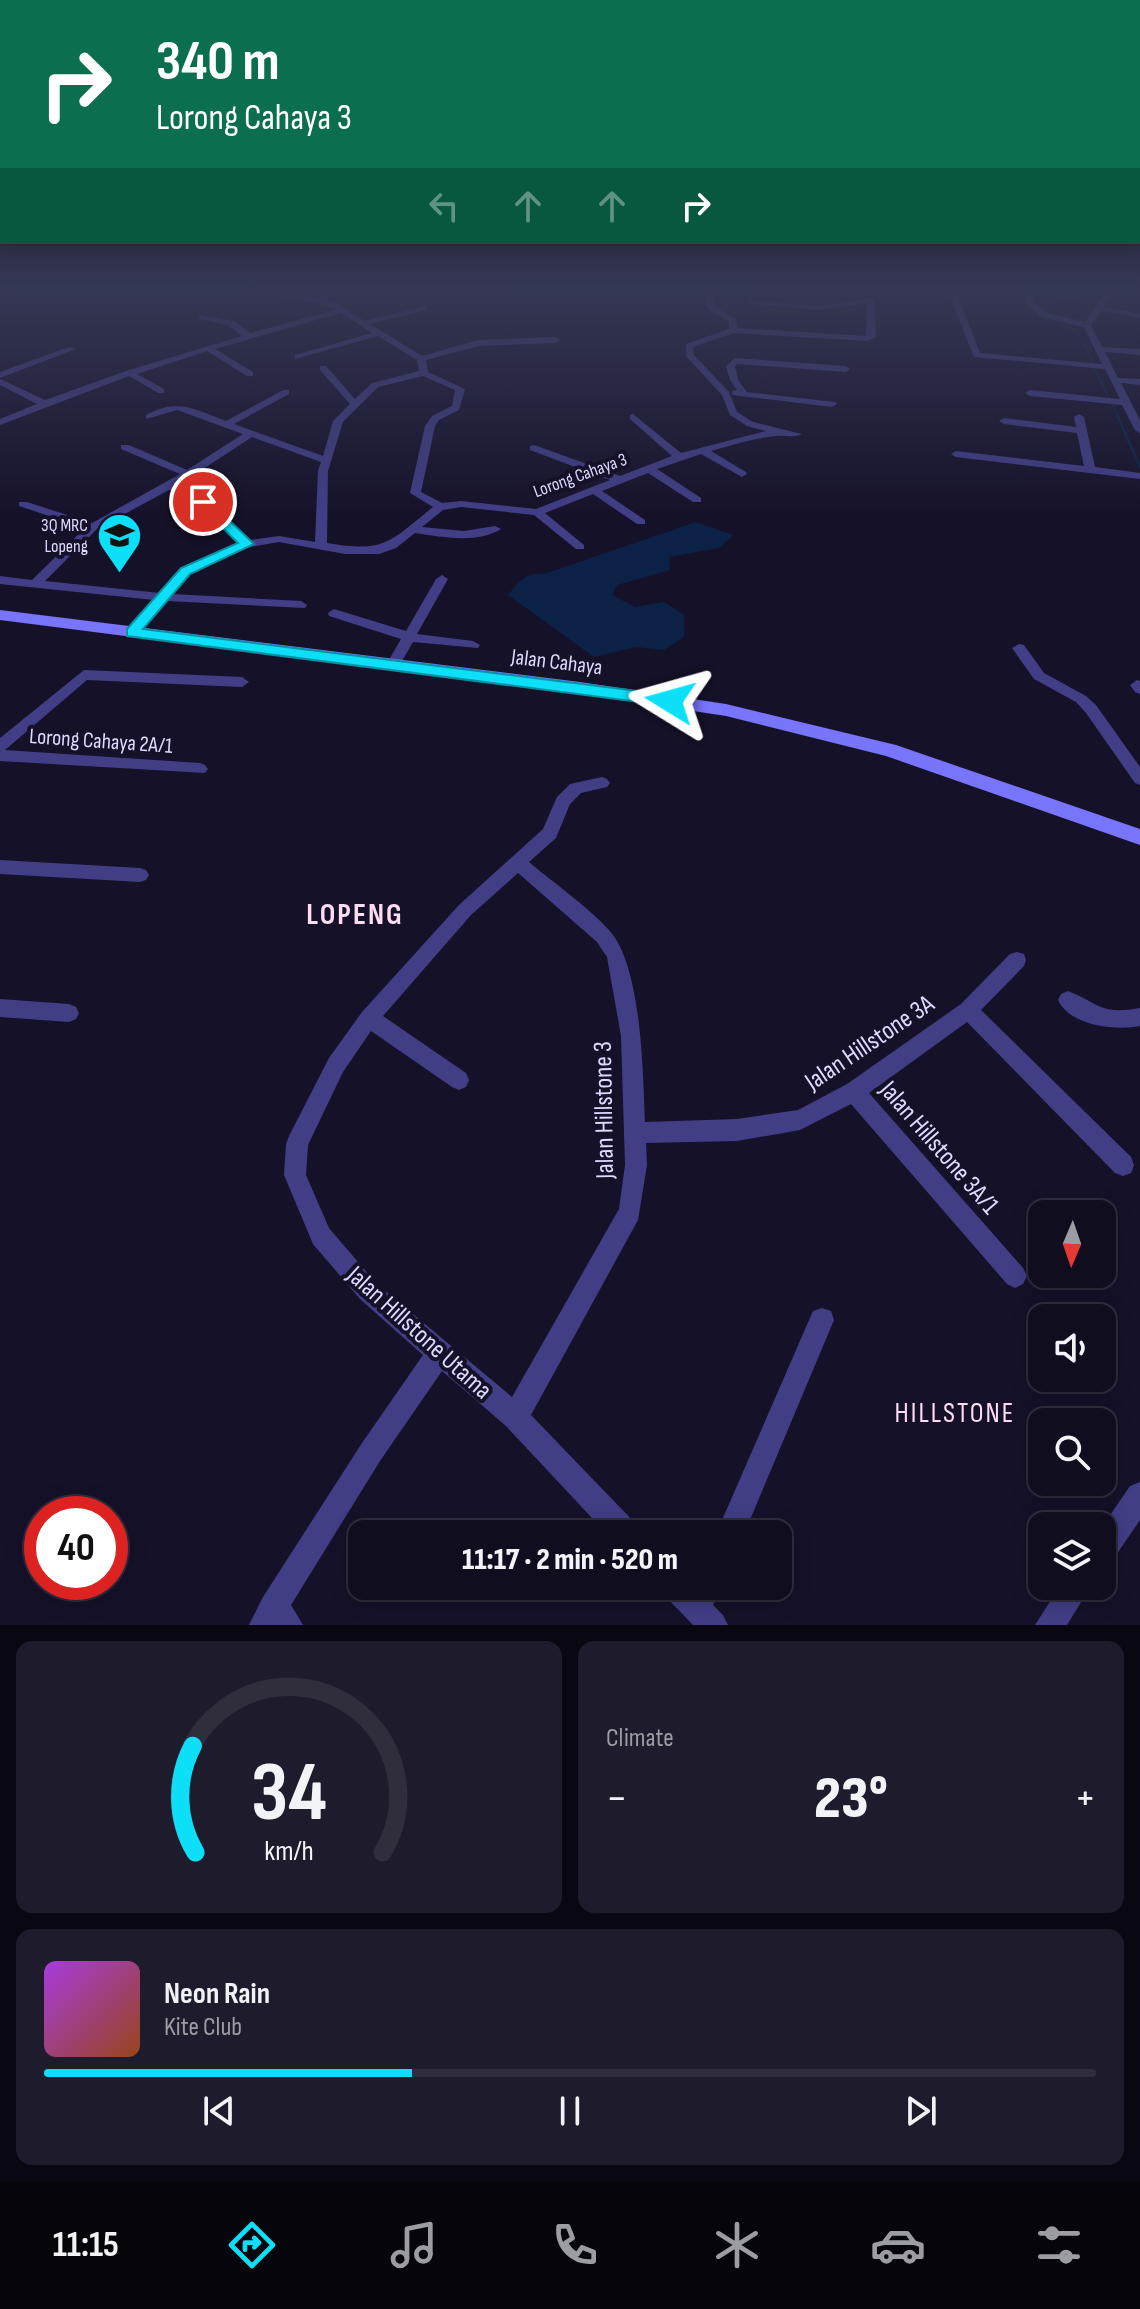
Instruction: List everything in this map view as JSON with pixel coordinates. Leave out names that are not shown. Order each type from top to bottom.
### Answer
[{"type":"street","points":[[0,375],[28,365]]},
{"type":"street","points":[[0,422],[43,403],[155,365]]},
{"type":"street","points":[[235,365],[250,374]]},
{"type":"street","points":[[422,365],[424,373]]},
{"type":"street","points":[[698,365],[726,396],[733,413],[750,431]]},
{"type":"street","points":[[731,365],[734,380],[745,395]]},
{"type":"street","points":[[788,365],[846,369]]},
{"type":"street","points":[[1084,365],[1108,367],[1140,430]]},
{"type":"street","points":[[323,368],[354,403]]},
{"type":"street","points":[[129,373],[161,391]]},
{"type":"street","points":[[132,633],[186,571],[247,544],[279,539],[345,550],[379,550],[392,546],[440,507],[415,493],[430,426],[435,418],[456,408],[460,389],[424,373],[382,381],[354,403],[338,421],[325,460],[321,544]]},
{"type":"street","points":[[1115,380],[1140,382]]},
{"type":"street","points":[[0,382],[43,403]]},
{"type":"street","points":[[227,424],[286,392]]},
{"type":"street","points":[[1030,393],[1125,402]]},
{"type":"street","points":[[726,396],[745,395],[832,404]]},
{"type":"street","points":[[149,417],[164,409],[178,407],[325,460]]},
{"type":"street","points":[[633,417],[679,457]]},
{"type":"street","points":[[1079,417],[1090,469]]},
{"type":"street","points":[[1004,421],[1080,430]]},
{"type":"street","name":"Lorong Cahaya 3","points":[[440,507],[461,504],[537,512],[750,431],[797,434]]},
{"type":"street","points":[[34,585],[93,527],[169,486],[251,433]]},
{"type":"street","points":[[125,447],[189,474]]},
{"type":"street","points":[[534,448],[620,480]]},
{"type":"street","points":[[702,450],[742,474]]},
{"type":"street","points":[[956,454],[1140,476]]},
{"type":"street","points":[[649,469],[697,500]]},
{"type":"street","points":[[169,486],[203,502],[247,544]]},
{"type":"street","points":[[594,490],[641,522]]},
{"type":"street","points":[[23,504],[93,527]]},
{"type":"street","points":[[537,512],[580,547]]},
{"type":"street","points":[[413,529],[456,537],[474,536],[495,529]]},
{"type":"street","points":[[393,665],[442,579]]},
{"type":"street","points":[[0,580],[162,597],[301,605]]},
{"type":"street","points":[[334,613],[409,637],[473,645]]},
{"type":"street","name":"Jalan Cahaya","points":[[0,615],[652,698],[768,719],[889,750],[1140,837]]},
{"type":"street","points":[[1019,648],[1039,676],[1081,699],[1091,709],[1140,779]]},
{"type":"street","points":[[0,746],[84,675],[242,682]]},
{"type":"street","name":"Lorong Cahaya 2A/1","points":[[0,755],[200,769]]},
{"type":"street","name":"Jalan Hillstone Utama","points":[[602,783],[576,788],[563,801],[550,833],[465,910],[369,1018],[336,1065],[297,1144],[295,1175],[321,1236],[368,1291],[515,1417],[613,1520]]},
{"type":"street","name":"Jalan Hillstone 3","points":[[515,1417],[630,1212],[636,1133],[631,1036],[616,955],[603,936],[518,863]]},
{"type":"street","points":[[0,867],[140,875]]},
{"type":"street","name":"Jalan Hillstone 3A","points":[[636,1133],[737,1130],[800,1120],[854,1091],[968,1010],[1017,960]]},
{"type":"street","points":[[1068,1000],[1091,1017],[1106,1021],[1140,1017]]},
{"type":"street","points":[[0,1008],[69,1013]]},
{"type":"street","points":[[968,1010],[1123,1165]]},
{"type":"street","points":[[369,1018],[459,1080]]},
{"type":"street","name":"Jalan Hillstone 3A/1","points":[[854,1091],[1015,1276]]},
{"type":"street","points":[[736,1520],[822,1320]]},
{"type":"street","points":[[275,1619],[371,1452],[440,1352]]},
{"type":"street","points":[[1116,1531],[1140,1496]]},
{"type":"street","points":[[1050,1625],[1067,1600]]},
{"type":"water","points":[[696,522],[733,535],[719,548],[669,557],[670,570],[617,585],[612,595],[635,607],[664,602],[684,615],[684,637],[664,650],[636,647],[594,657],[508,595],[527,576],[544,574]]},
{"type":"waterway","points":[[1095,368],[1109,398]]},
{"type":"waterway","points":[[1112,403],[1126,435]]},
{"type":"waterway","points":[[1125,433],[1140,467]]},
{"type":"place","name":"3Q MRC Lopeng","points":[[119,574]]},
{"type":"district","name":"LOPENG","points":[[355,914]]},
{"type":"district","name":"HILLSTONE","points":[[955,1412]]},
{"type":"route","points":[[203,502],[247,544],[186,571],[132,633],[670,701]]}]
